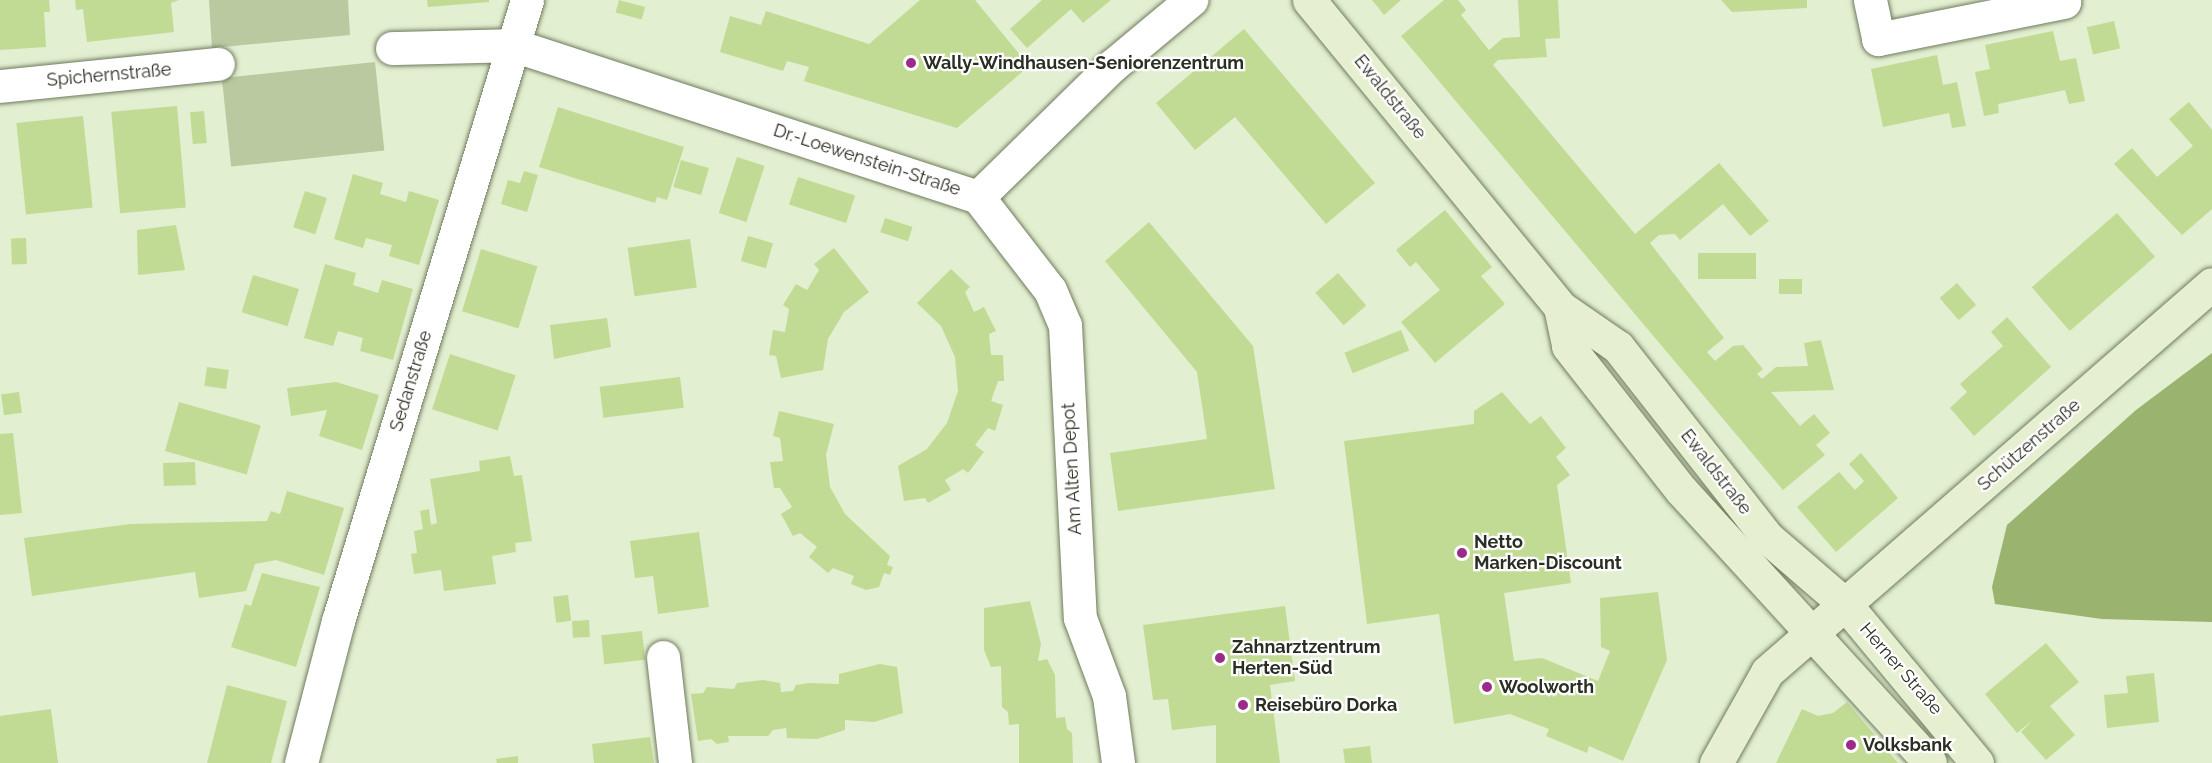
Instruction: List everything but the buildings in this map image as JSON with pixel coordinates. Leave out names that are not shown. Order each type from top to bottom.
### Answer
[{"type":"main road","name":"Ewaldstraße","points":[[1309,0],[1560,307],[1618,347],[1768,538],[1846,605]]},
{"type":"main road","name":"Schützenstraße","points":[[1846,605],[2212,284]]},
{"type":"main road","name":"Ewaldstraße","points":[[1560,307],[1568,346],[1681,490],[1814,632]]},
{"type":"main road","points":[[1716,763],[1767,672],[1846,605]]},
{"type":"main road","name":"Herner Straße","points":[[1846,605],[1977,763]]},
{"type":"main road","points":[[1814,632],[1930,763]]},
{"type":"street","name":"Sedanstraße","points":[[301,763],[338,621],[527,0]]},
{"type":"street","name":"Dr.-Loewenstein-Straße","points":[[513,45],[978,197],[1113,65],[1191,0]]},
{"type":"street","points":[[1870,0],[1878,39],[2064,2]]},
{"type":"street","points":[[392,48],[513,45]]},
{"type":"street","name":"Spichernstraße","points":[[0,86],[218,64]]},
{"type":"street","name":"Am Alten Depot","points":[[978,197],[1050,290],[1065,325],[1080,618],[1109,696],[1118,763]]},
{"type":"street","points":[[663,657],[675,763]]},
{"type":"green space","points":[[209,0],[348,0],[350,35],[212,48]]},
{"type":"green space","points":[[375,62],[384,151],[231,167],[222,78]]},
{"type":"green space","points":[[2212,353],[2212,622],[2102,619],[1995,604],[1992,587],[2007,525],[2136,410]]},
{"type":"place","name":"Wally-Windhausen-Seniorenzentrum","points":[[911,63]]},
{"type":"place","name":"Netto Marken-Discount","points":[[1462,553]]},
{"type":"place","name":"Zahnarztzentrum Herten-Süd","points":[[1220,658]]},
{"type":"place","name":"Woolworth","points":[[1487,687]]},
{"type":"place","name":"Reisebüro Dorka","points":[[1243,705]]},
{"type":"place","name":"Volksbank","points":[[1851,745]]}]
